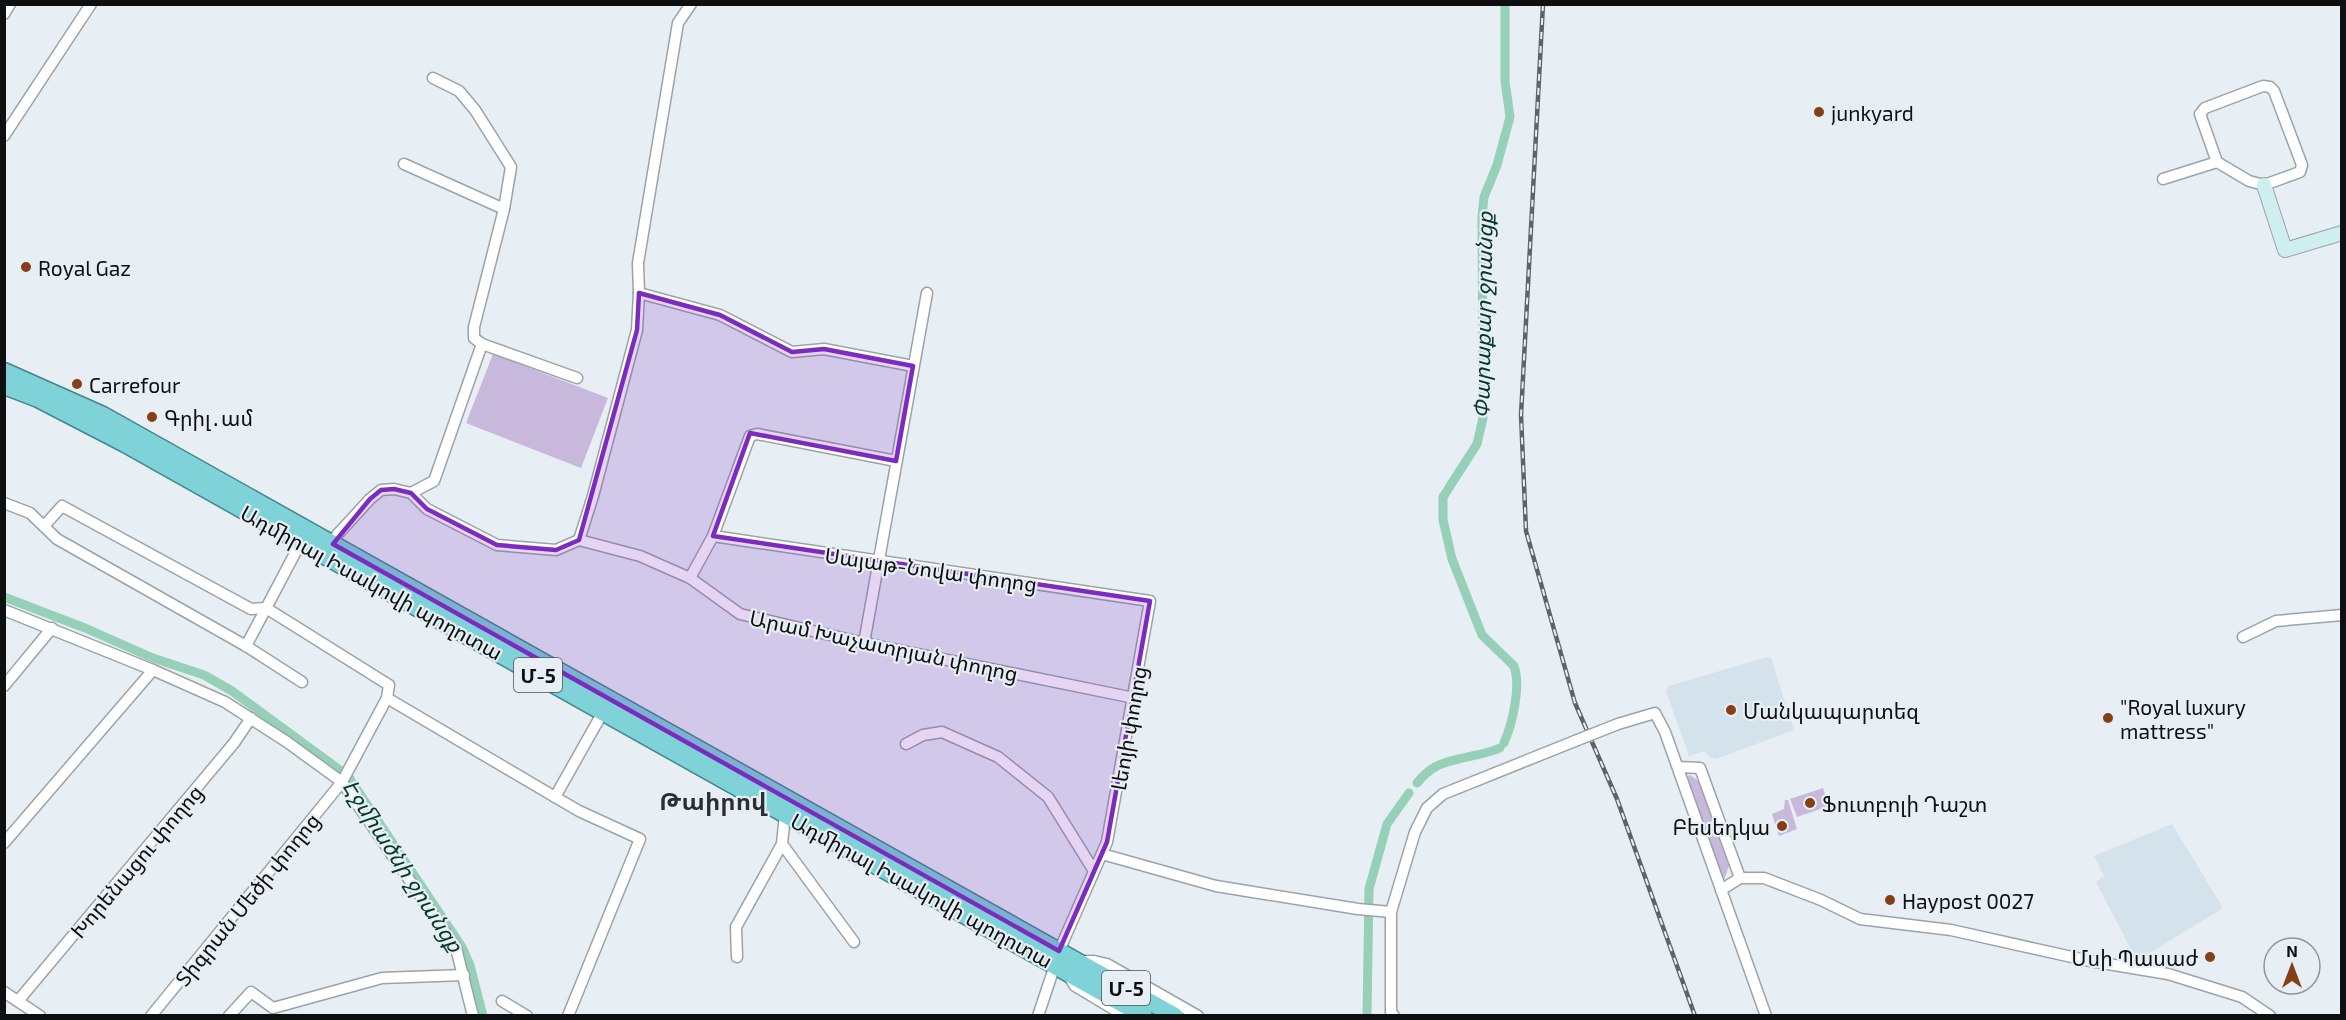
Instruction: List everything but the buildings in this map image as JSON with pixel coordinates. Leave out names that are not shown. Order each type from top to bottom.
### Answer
[{"type":"highway","name":"Ադմիրալ Իսակովի պողոտա","points":[[6,374],[38,399],[125,444],[785,814],[1065,962],[1175,1016]]},
{"type":"highway","name":"Ադմիրալ Իսակովի պողոտա","points":[[6,374],[103,415],[333,544],[1065,962],[1144,1016]]},
{"type":"main road","points":[[2264,185],[2285,250],[2342,233]]},
{"type":"street","points":[[4,14],[10,4]]},
{"type":"street","points":[[7,129],[91,4]]},
{"type":"street","points":[[333,544],[348,523],[381,490],[394,489],[411,493],[427,509],[497,545],[556,550],[579,540],[637,330],[638,263],[678,23],[691,4]]},
{"type":"street","points":[[433,78],[459,91],[475,110],[511,167],[504,209],[474,327],[474,338],[482,344],[577,378]]},
{"type":"street","points":[[2263,86],[2270,87],[2274,91],[2302,165],[2300,172],[2264,185],[2249,181],[2217,162],[2201,120],[2202,111],[2205,108],[2263,86]]},
{"type":"street","points":[[2163,179],[2217,162]]},
{"type":"street","points":[[404,164],[504,209]]},
{"type":"street","points":[[639,293],[720,315],[792,352],[824,349],[913,366]]},
{"type":"street","points":[[864,643],[927,293]]},
{"type":"street","points":[[411,493],[434,481],[482,344]]},
{"type":"street","points":[[690,578],[713,536],[748,438],[757,434],[896,461]]},
{"type":"street","points":[[4,503],[30,513],[57,539],[246,646],[302,682]]},
{"type":"street","points":[[45,525],[62,506],[251,609],[266,608],[388,686],[387,699],[579,811],[640,839],[568,1016]]},
{"type":"street","name":"Սայաթ-Նովա փողոց","points":[[713,536],[1150,601]]},
{"type":"street","name":"Արամ Խաչատրյան փողոց","points":[[579,540],[640,556],[690,578],[740,614],[864,643],[1134,698]]},
{"type":"street","points":[[246,646],[301,542]]},
{"type":"street","name":"Լեոյի փողոց","points":[[1038,1016],[1065,962],[1095,870],[1107,842],[1150,601]]},
{"type":"street","points":[[4,610],[153,670],[225,702],[342,782],[456,948],[473,1016]]},
{"type":"street","points":[[2243,637],[2276,621],[2342,615]]},
{"type":"street","points":[[4,686],[52,628]]},
{"type":"street","points":[[4,843],[153,670]]},
{"type":"street","name":"Տիգրան Մեծի փողոց","points":[[151,1016],[342,782],[387,699]]},
{"type":"street","points":[[555,797],[603,712]]},
{"type":"street","points":[[1394,1016],[1391,1012],[1391,912],[1415,832],[1427,808],[1443,794],[1618,724],[1655,712],[1678,767],[1766,1016]]},
{"type":"street","name":"Խորենացու փողոց","points":[[18,1001],[234,743],[251,718]]},
{"type":"street","points":[[906,744],[923,735],[942,732],[998,758],[1048,797],[1095,870]]},
{"type":"street","points":[[1678,767],[1700,768],[1740,878]]},
{"type":"street","points":[[737,957],[736,927],[782,844],[785,814]]},
{"type":"street","points":[[782,844],[854,942]]},
{"type":"street","points":[[1102,854],[1216,886],[1354,909],[1391,912]]},
{"type":"street","points":[[1721,890],[1740,878],[1764,878],[1821,900],[1860,919],[1951,930],[2090,961],[2168,974],[2242,997],[2270,1016]]},
{"type":"street","points":[[1125,1016],[1075,986],[1065,962],[1094,961],[1107,964],[1198,1016]]},
{"type":"street","points":[[229,1016],[251,992],[273,1008],[382,978],[464,975]]},
{"type":"street","points":[[4,992],[40,1016]]},
{"type":"street","points":[[502,1000],[527,1016]]},
{"type":"highlighted area","points":[[639,293],[720,315],[792,352],[824,349],[913,366],[896,461],[750,433],[713,536],[1150,601],[1107,842],[1059,951],[333,544],[370,499],[381,490],[394,489],[411,493],[427,509],[497,545],[556,550],[579,540],[637,330]]},
{"type":"shaded area","points":[[493,354],[608,398],[581,468],[466,423]]},
{"type":"shaded area","name":"Մանկապարտեզ","points":[[1767,657],[1771,658],[1794,730],[1716,759],[1709,757],[1705,751],[1689,756],[1666,691],[1669,686]]},
{"type":"shaded area","points":[[1690,775],[1700,782],[1729,866],[1724,880],[1720,878],[1685,782],[1687,776]]},
{"type":"shaded area","name":"Ֆուտբոլի Դաշտ","points":[[1823,788],[1829,806],[1797,817],[1790,799]]},
{"type":"shaded area","points":[[1785,800],[1788,800],[1797,829],[1779,836],[1772,814],[1784,809]]},
{"type":"shaded area","points":[[2172,824],[2223,908],[2137,961],[2096,882],[2104,876],[2094,856]]},
{"type":"waterway","name":"Փարաքար ջրանցք","points":[[1504,743],[1515,704],[1516,674],[1514,666],[1482,635],[1452,559],[1443,520],[1443,497],[1477,444],[1483,418],[1482,217],[1484,197],[1497,165],[1510,117],[1505,81],[1505,4]]},
{"type":"waterway","name":"Էջմիածնի ջրանցք","points":[[4,597],[85,628],[153,658],[204,675],[232,691],[348,776],[462,947],[470,965],[483,1016]]},
{"type":"waterway","name":"Փարաքար ջրանցք","points":[[1417,783],[1430,770],[1442,764],[1500,748]]},
{"type":"waterway","name":"Փարաքար ջրանցք","points":[[1367,1016],[1369,889],[1387,824],[1409,793]]},
{"type":"railway","points":[[1543,4],[1521,415],[1526,531],[1575,703],[1617,799],[1695,1016]]},
{"type":"place","name":"junkyard","points":[[1819,112]]},
{"type":"place","name":"Royal Gaz","points":[[26,267]]},
{"type":"place","name":"Carrefour","points":[[77,384]]},
{"type":"place","name":"Գրիլ․ամ","points":[[152,417]]},
{"type":"place","name":"Մանկապարտեզ","points":[[1731,710]]},
{"type":"place","name":"\"Royal luxury mattress\"","points":[[2108,718]]},
{"type":"place","name":"Ֆուտբոլի Դաշտ","points":[[1810,803]]},
{"type":"place","name":"Բեսեդկա","points":[[1782,826]]},
{"type":"place","name":"Haypost 0027","points":[[1890,900]]},
{"type":"place","name":"Մսի Պասաժ","points":[[2210,957]]},
{"type":"district","name":"Թաիրով","points":[[713,800]]}]
